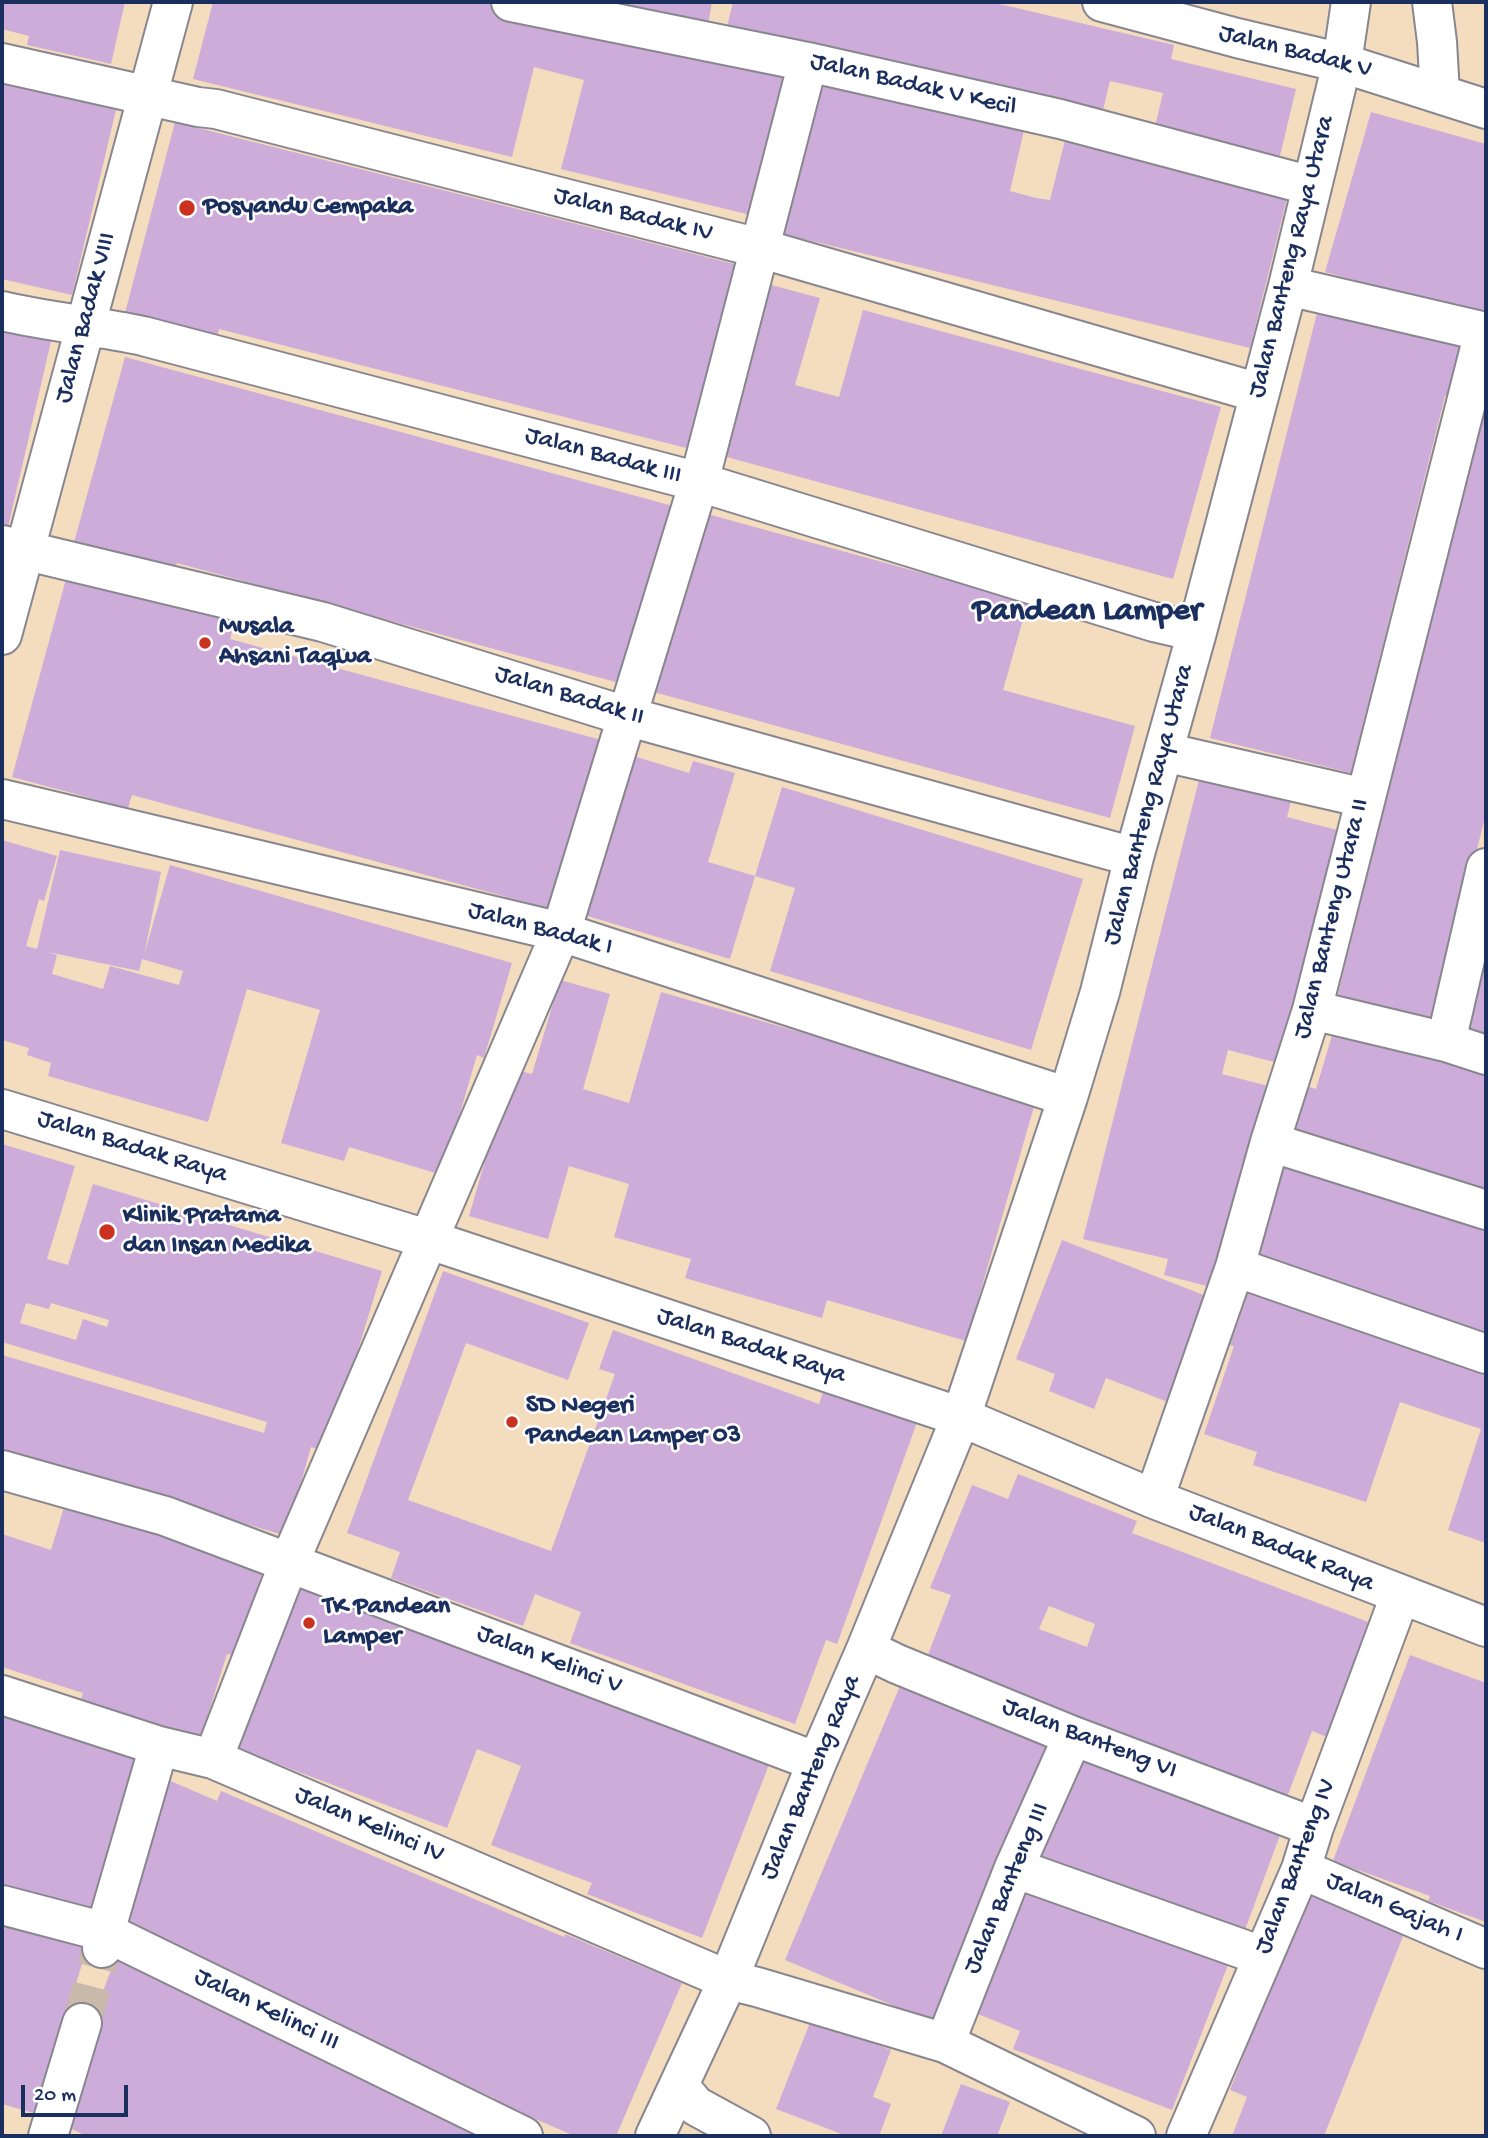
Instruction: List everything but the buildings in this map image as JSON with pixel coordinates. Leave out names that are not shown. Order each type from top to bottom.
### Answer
[{"type":"street","name":"Jalan Badak VIII","points":[[2,635],[13,548],[86,324],[173,2]]},
{"type":"street","name":"Jalan Badak V Kecil","points":[[511,2],[808,62],[1060,119],[1312,186]]},
{"type":"street","name":"Jalan Badak V","points":[[1102,2],[1342,63],[1486,108]]},
{"type":"street","name":"Jalan Banteng Raya Utara","points":[[961,1417],[1068,1097],[1100,992],[1133,858],[1197,632],[1288,286],[1342,63],[1351,2]]},
{"type":"street","points":[[1432,2],[1440,93]]},
{"type":"street","points":[[213,1759],[289,1563],[561,932],[699,482],[808,62]]},
{"type":"street","name":"Jalan Badak IV","points":[[2,63],[229,113],[759,248],[1259,393]]},
{"type":"street","points":[[1288,286],[1485,332]]},
{"type":"street","name":"Jalan Badak III","points":[[2,311],[39,320],[86,324],[143,336],[699,482],[1154,622],[1197,632]]},
{"type":"street","name":"Jalan Banteng Utara II","points":[[1154,1499],[1235,1267],[1270,1142],[1312,1010],[1485,332]]},
{"type":"street","name":"Jalan Badak II","points":[[13,548],[323,622],[626,716],[1133,858]]},
{"type":"street","points":[[1164,752],[1365,798]]},
{"type":"street","name":"Jalan Badak I","points":[[2,799],[561,932],[1068,1097]]},
{"type":"street","points":[[1446,1042],[1486,868]]},
{"type":"street","points":[[1312,1010],[1446,1042],[1486,1055]]},
{"type":"street","name":"Jalan Badak Raya","points":[[2,1109],[427,1239],[961,1417],[1154,1499],[1486,1628]]},
{"type":"street","points":[[1270,1142],[1486,1210]]},
{"type":"street","points":[[1235,1267],[1486,1354]]},
{"type":"street","name":"Jalan Banteng Raya","points":[[655,2136],[728,1980],[961,1417]]},
{"type":"street","name":"Jalan Kelinci V","points":[[2,1470],[165,1516],[817,1762]]},
{"type":"street","name":"Jalan Banteng IV","points":[[1186,2136],[1301,1869],[1399,1596]]},
{"type":"street","name":"Jalan Banteng VI","points":[[866,1649],[1073,1735],[1314,1827]]},
{"type":"street","name":"Jalan Kelinci IV","points":[[2,1695],[159,1746],[213,1759],[728,1980]]},
{"type":"street","name":"Jalan Banteng III","points":[[945,2043],[1014,1868],[1073,1735]]},
{"type":"street","points":[[103,1940],[159,1746]]},
{"type":"street","points":[[1014,1868],[1262,1956]]},
{"type":"street","name":"Jalan Gajah I","points":[[1301,1869],[1486,1949]]},
{"type":"street","name":"Jalan Kelinci III","points":[[2,1905],[103,1940],[523,2136]]},
{"type":"street","points":[[728,1980],[945,2043],[1136,2136]]},
{"type":"street","points":[[48,2136],[82,2023]]},
{"type":"street","points":[[679,2086],[696,2106],[751,2136]]},
{"type":"tunnel","points":[[82,2023],[102,1948]]},
{"type":"place","name":"Posyandu Cempaka","points":[[187,208]]},
{"type":"place","name":"Musala Ahsani Taqwa","points":[[205,643]]},
{"type":"place","name":"Klinik Pratama dan Insan Medika","points":[[107,1232]]},
{"type":"place","name":"SD Negeri Pandean Lamper 03","points":[[512,1422]]},
{"type":"place","name":"TK Pandean Lamper","points":[[309,1623]]},
{"type":"district","name":"Pandean Lamper","points":[[1087,613]]}]
